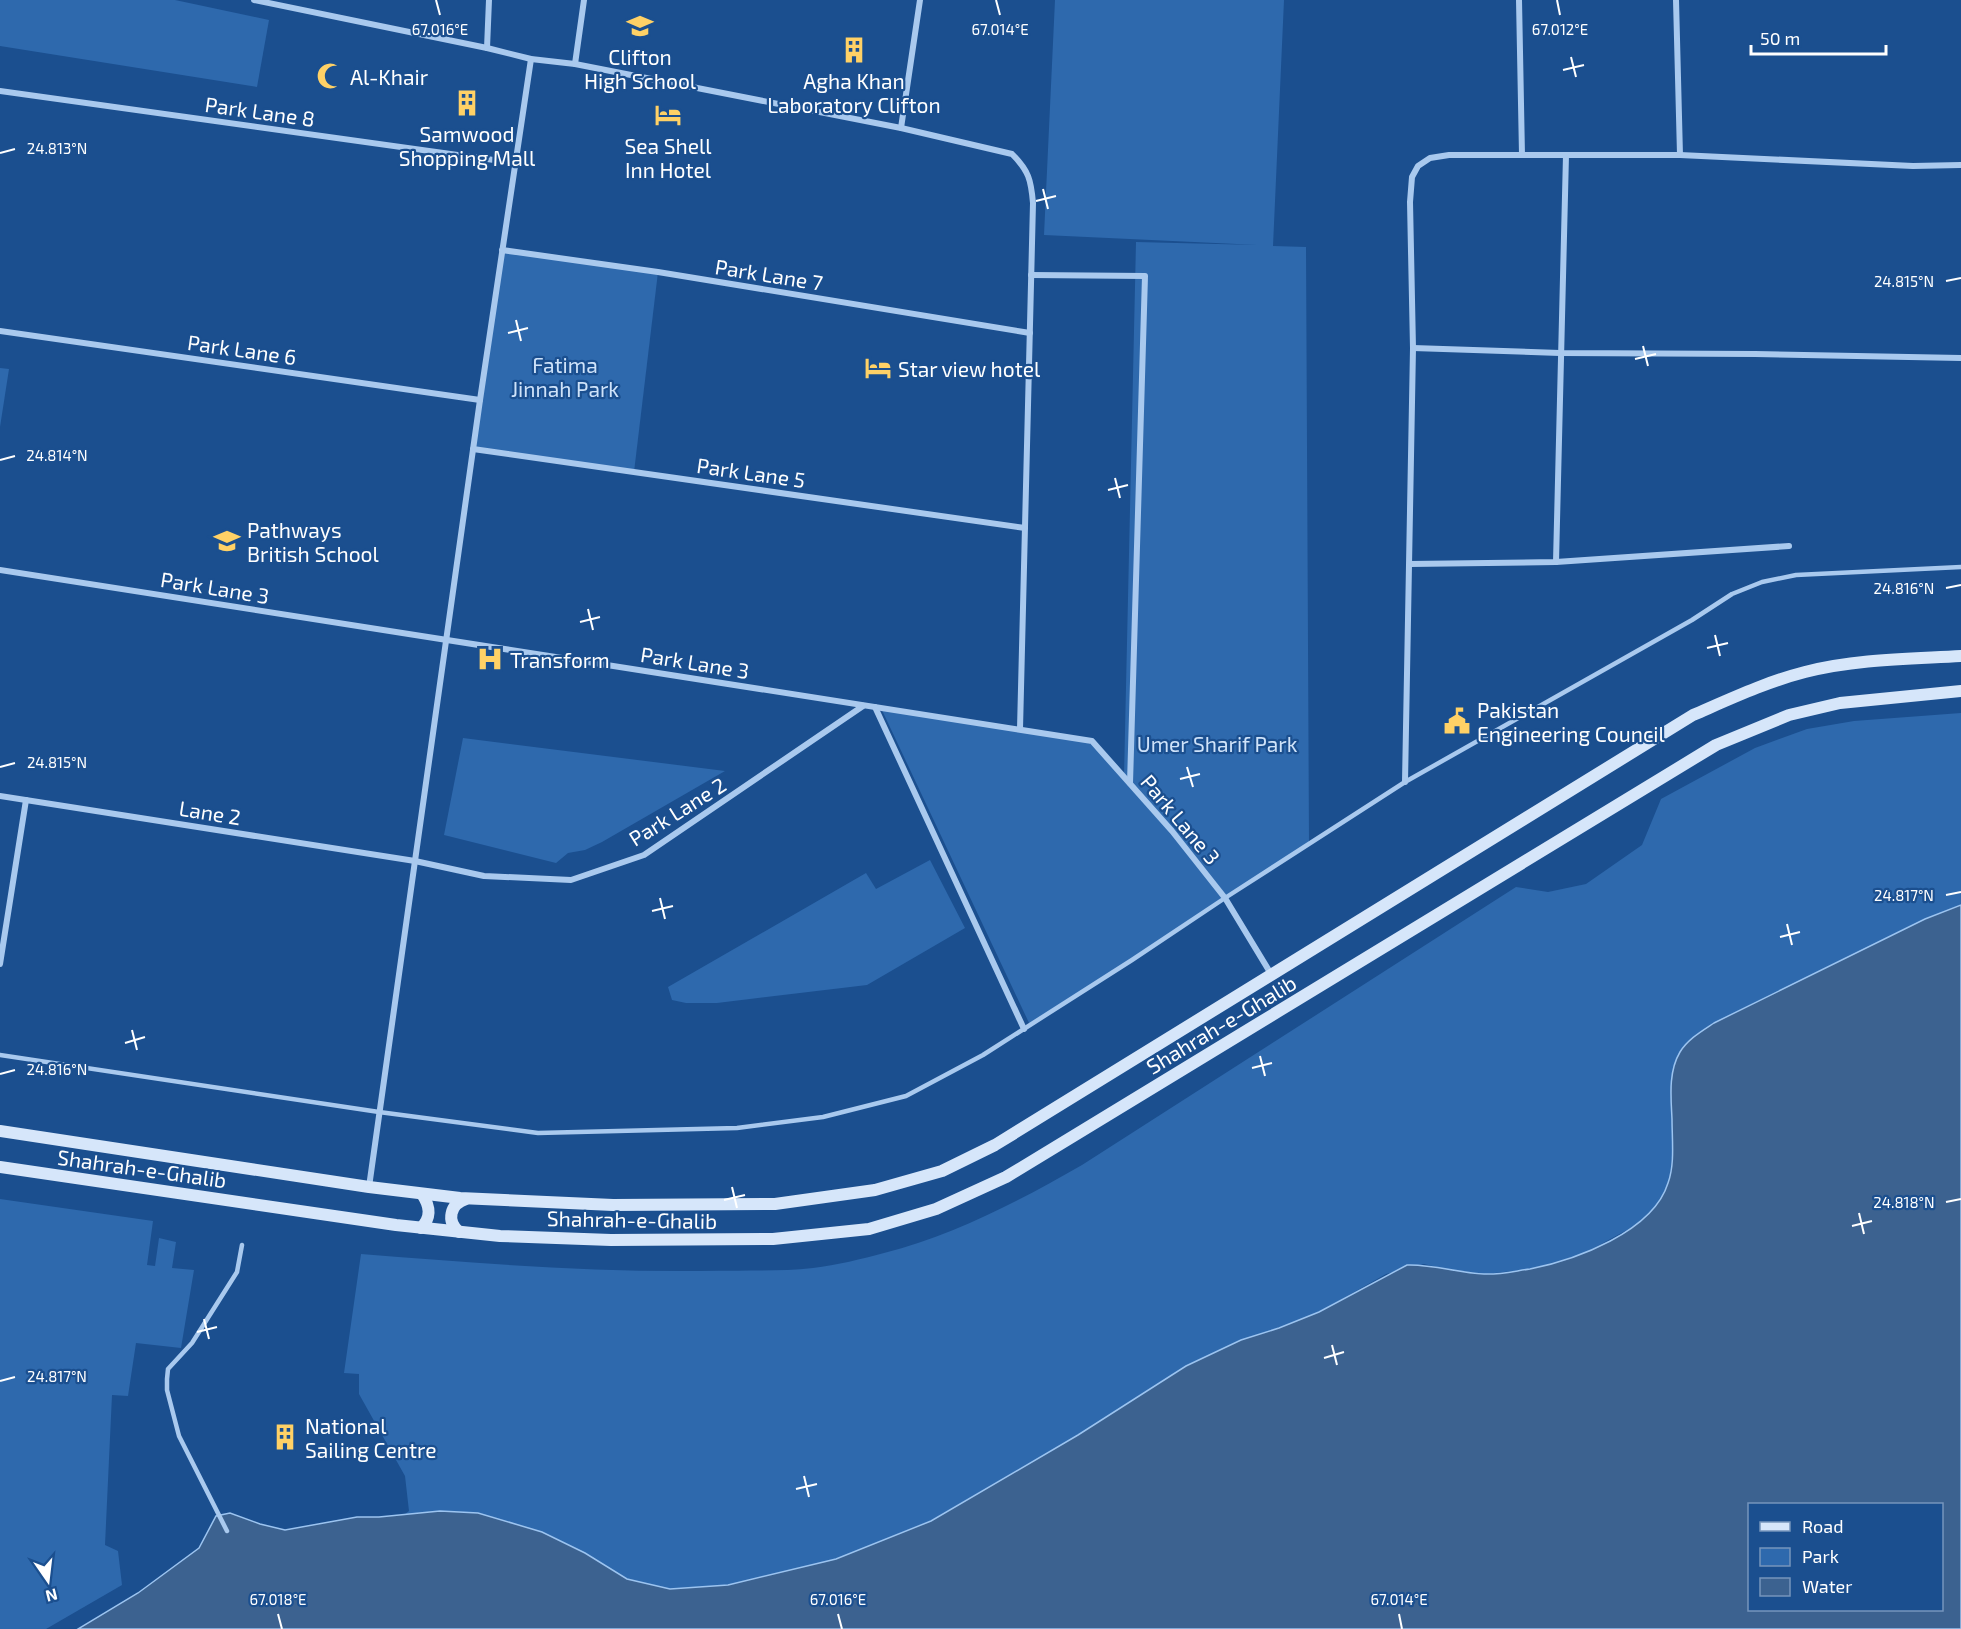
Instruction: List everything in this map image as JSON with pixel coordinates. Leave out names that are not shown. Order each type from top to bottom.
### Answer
[{"type":"main road","name":"Shahrah-e-Ghalib","points":[[0,1131],[369,1187],[466,1199],[613,1205],[775,1204],[875,1190],[942,1171],[995,1145],[1693,715],[1757,688],[1805,672],[1862,662],[1961,656]]},
{"type":"main road","name":"Shahrah-e-Ghalib","points":[[0,1167],[421,1228],[500,1236],[610,1240],[773,1239],[869,1229],[936,1209],[1006,1177],[1716,745],[1789,715],[1830,705],[1961,691]]},
{"type":"main road","points":[[421,1228],[428,1219],[429,1213],[429,1207],[422,1194]]},
{"type":"main road","points":[[459,1232],[452,1222],[452,1210],[460,1201],[466,1199]]},
{"type":"street","points":[[254,0],[531,59],[575,64],[901,129],[1012,154],[1024,166],[1031,180],[1033,203],[1020,729]]},
{"type":"street","points":[[487,48],[489,0]]},
{"type":"street","points":[[575,64],[584,0]]},
{"type":"street","points":[[901,129],[920,0]]},
{"type":"street","points":[[1519,0],[1522,155]]},
{"type":"street","points":[[1676,0],[1680,155]]},
{"type":"street","points":[[369,1187],[480,400],[531,59]]},
{"type":"street","name":"Park Lane 8","points":[[0,91],[515,163]]},
{"type":"street","points":[[1405,782],[1413,348],[1410,202],[1412,177],[1418,166],[1430,158],[1449,155],[1680,155],[1961,165]]},
{"type":"street","points":[[1556,562],[1566,155]]},
{"type":"street","name":"Park Lane 7","points":[[502,250],[658,272],[1030,333]]},
{"type":"street","points":[[1031,275],[1145,276],[1130,783]]},
{"type":"street","name":"Park Lane 6","points":[[0,331],[480,400]]},
{"type":"street","points":[[1413,348],[1560,353],[1961,358]]},
{"type":"street","name":"Park Lane 5","points":[[473,449],[1025,528]]},
{"type":"street","points":[[1410,564],[1556,562],[1789,546]]},
{"type":"street","name":"Park Lane 3","points":[[0,570],[1092,741],[1172,831],[1225,898],[1272,975]]},
{"type":"street","name":"Park Lane 2","points":[[415,861],[484,876],[571,880],[634,859],[644,855],[864,705]]},
{"type":"street","points":[[875,707],[1024,1029]]},
{"type":"street","name":"Lane 2","points":[[0,796],[415,861]]},
{"type":"street","points":[[0,964],[26,800]]},
{"type":"lane","points":[[0,1055],[379,1112],[538,1132],[737,1128],[823,1117],[906,1096],[983,1055],[1405,782],[1692,620],[1732,594],[1762,582],[1796,575],[1961,567]]},
{"type":"lane","points":[[227,1531],[179,1436],[167,1390],[167,1379],[168,1369],[192,1342],[237,1272],[242,1245]]},
{"type":"green space","points":[[0,0],[175,0],[269,20],[257,87],[0,46]]},
{"type":"green space","name":"Umer Sharif Park","points":[[1055,0],[1284,0],[1273,246],[1306,247],[1309,843],[1030,1025],[881,708],[1092,741],[1124,776],[1136,242],[1258,245],[1044,235]]},
{"type":"green space","name":"Fatima Jinnah Park","points":[[502,250],[658,272],[634,472],[473,449]]},
{"type":"green space","points":[[0,368],[9,369],[0,427]]},
{"type":"green space","points":[[1961,713],[1961,905],[1925,919],[1714,1023],[1672,1158],[1669,1183],[1659,1203],[1636,1225],[1583,1254],[1530,1269],[1486,1274],[1449,1270],[1424,1264],[1386,1274],[1319,1312],[1241,1340],[1186,1366],[1078,1435],[930,1521],[836,1559],[728,1585],[670,1589],[627,1579],[585,1553],[542,1532],[478,1513],[440,1511],[404,1515],[409,1511],[405,1476],[359,1394],[359,1374],[344,1373],[361,1254],[572,1268],[657,1271],[771,1270],[831,1265],[910,1246],[986,1216],[1082,1165],[1516,887],[1548,892],[1586,884],[1642,845],[1661,799],[1755,748],[1807,729],[1854,721]]},
{"type":"green space","points":[[463,738],[725,771],[602,842],[585,850],[568,853],[556,863],[444,835]]},
{"type":"green space","points":[[930,860],[965,928],[867,985],[717,1003],[686,1003],[672,1000],[668,987],[866,873],[876,889]]},
{"type":"green space","points":[[0,1199],[153,1221],[147,1265],[155,1266],[159,1238],[176,1242],[172,1268],[194,1270],[181,1348],[136,1343],[128,1396],[112,1395],[105,1545],[118,1551],[122,1585],[46,1629],[0,1629]]},
{"type":"water","points":[[1961,905],[1961,1629],[78,1629],[138,1593],[199,1548],[216,1516],[230,1513],[285,1530],[357,1517],[440,1511],[478,1513],[542,1532],[585,1553],[627,1579],[670,1589],[728,1585],[836,1559],[931,1521],[1078,1435],[1186,1366],[1241,1340],[1319,1312],[1407,1265],[1489,1274],[1530,1269],[1589,1251],[1630,1229],[1660,1200],[1670,1176],[1673,1143],[1671,1094],[1676,1060],[1687,1043],[1714,1023],[1925,919]]},
{"type":"place","name":"Clifton High School","points":[[640,26]]},
{"type":"place","name":"Agha Khan Laboratory Clifton","points":[[854,50]]},
{"type":"place","name":"Al-Khair","points":[[330,76]]},
{"type":"place","name":"Samwood Shopping Mall","points":[[467,103]]},
{"type":"place","name":"Sea Shell Inn Hotel","points":[[668,115]]},
{"type":"place","name":"Star view hotel","points":[[878,368]]},
{"type":"place","name":"Pathways British School","points":[[227,541]]},
{"type":"place","name":"Transform","points":[[490,659]]},
{"type":"place","name":"Pakistan Engineering Council","points":[[1457,721]]},
{"type":"place","name":"National Sailing Centre","points":[[285,1437]]}]
